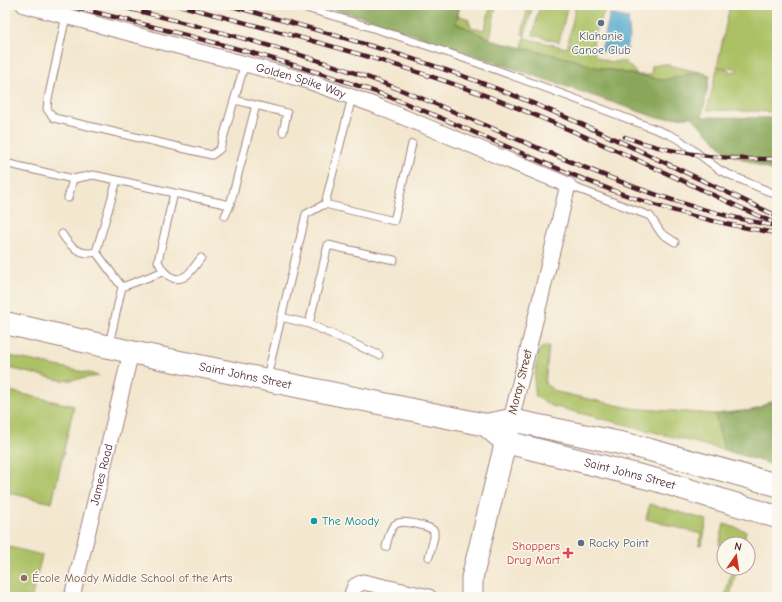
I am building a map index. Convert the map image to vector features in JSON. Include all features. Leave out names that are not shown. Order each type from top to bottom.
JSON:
[{"type":"main road","name":"Saint Johns Street","points":[[5,323],[131,352],[486,425],[511,420],[639,447],[777,485]]},
{"type":"main road","name":"Saint Johns Street","points":[[486,425],[506,442],[656,480],[777,517]]},
{"type":"street","name":"Golden Spike Way","points":[[24,5],[305,80],[444,133],[568,185]]},
{"type":"street","name":"Moray Street","points":[[460,597],[472,587],[568,185]]},
{"type":"street","name":"James Road","points":[[72,597],[131,352]]},
{"type":"street","points":[[352,597],[355,586],[362,582],[429,597]]},
{"type":"lane","points":[[295,5],[336,16],[513,74],[668,134],[680,140],[721,170],[777,195]]},
{"type":"lane","points":[[66,16],[48,99],[47,109],[54,118],[212,155],[220,149],[245,63]]},
{"type":"lane","points":[[325,204],[352,97]]},
{"type":"lane","points":[[235,100],[287,113],[283,132]]},
{"type":"lane","points":[[225,216],[230,205],[256,105]]},
{"type":"lane","points":[[266,379],[306,214],[325,204],[394,221],[412,144]]},
{"type":"lane","points":[[5,163],[73,179],[94,175],[230,205]]},
{"type":"lane","points":[[68,198],[73,179]]},
{"type":"lane","points":[[96,252],[117,180]]},
{"type":"lane","points":[[568,185],[650,216],[661,233],[675,242]]},
{"type":"lane","points":[[174,193],[158,261],[162,272],[171,278],[178,279],[187,275],[201,258]]},
{"type":"lane","points":[[62,234],[68,243],[77,251],[88,254],[96,252]]},
{"type":"lane","points":[[310,324],[328,246],[394,260]]},
{"type":"lane","points":[[96,252],[122,287],[109,346]]},
{"type":"lane","points":[[122,287],[162,272]]},
{"type":"lane","points":[[281,317],[310,324],[379,355]]},
{"type":"lane","points":[[386,547],[392,526],[395,523],[406,521],[429,527],[434,531],[429,557]]},
{"type":"green space","points":[[319,5],[460,5],[456,23],[497,42],[571,59],[596,67],[663,80],[699,72],[710,75],[702,117],[777,118],[777,173],[726,152],[692,117],[658,118],[363,17]]},
{"type":"green space","points":[[491,5],[496,5],[490,39],[456,23],[458,15],[468,19],[471,27],[484,30]]},
{"type":"green space","points":[[528,5],[533,5],[525,35],[522,34]]},
{"type":"green space","points":[[540,5],[568,5],[559,42],[533,35]]},
{"type":"green space","points":[[576,5],[606,5],[593,43],[593,50],[597,56],[607,61],[626,62],[638,75],[651,75],[652,66],[664,64],[699,72],[663,80],[596,67],[571,59],[522,48],[524,38],[567,48]]},
{"type":"green space","points":[[730,5],[777,5],[777,112],[707,110],[717,69],[728,69],[730,72],[737,71],[737,68],[717,67]]},
{"type":"green space","points":[[545,346],[549,346],[545,384],[557,392],[630,408],[715,414],[724,450],[552,406],[536,397],[534,379],[536,367],[540,349]]},
{"type":"green space","points":[[5,355],[98,376],[64,381],[5,367]]},
{"type":"green space","points":[[5,390],[74,406],[52,503],[5,492]]},
{"type":"green space","points":[[777,399],[777,466],[724,450],[715,414],[753,410]]},
{"type":"green space","points":[[650,504],[707,520],[702,544],[699,545],[701,534],[646,519]]},
{"type":"green space","points":[[724,524],[746,531],[745,536],[721,536]]},
{"type":"green space","name":"École Moody Middle School of the Arts","points":[[5,546],[42,555],[32,597],[5,597]]},
{"type":"green space","points":[[730,576],[735,576],[730,597],[725,597]]},
{"type":"water","points":[[610,14],[628,18],[630,38],[626,46],[628,49],[622,56],[601,51]]},
{"type":"railway","points":[[67,5],[231,47],[312,71],[420,109],[560,170],[637,199],[716,222],[777,233]]},
{"type":"railway","points":[[115,5],[260,43],[331,65],[401,90],[540,149],[633,186],[728,216],[777,226]]},
{"type":"railway","points":[[178,5],[377,60],[495,99],[600,143],[772,222]]},
{"type":"railway","points":[[228,5],[388,51],[482,83],[557,113],[777,216]]},
{"type":"railway","points":[[625,137],[662,148],[700,155],[739,159],[777,159]]},
{"type":"place","name":"Klahanie Canoe Club","points":[[601,23]]},
{"type":"place","name":"The Moody","points":[[314,521]]},
{"type":"place","name":"Rocky Point","points":[[581,543]]},
{"type":"place","name":"Shoppers Drug Mart","points":[[568,553]]},
{"type":"place","name":"École Moody Middle School of the Arts","points":[[24,578]]}]
